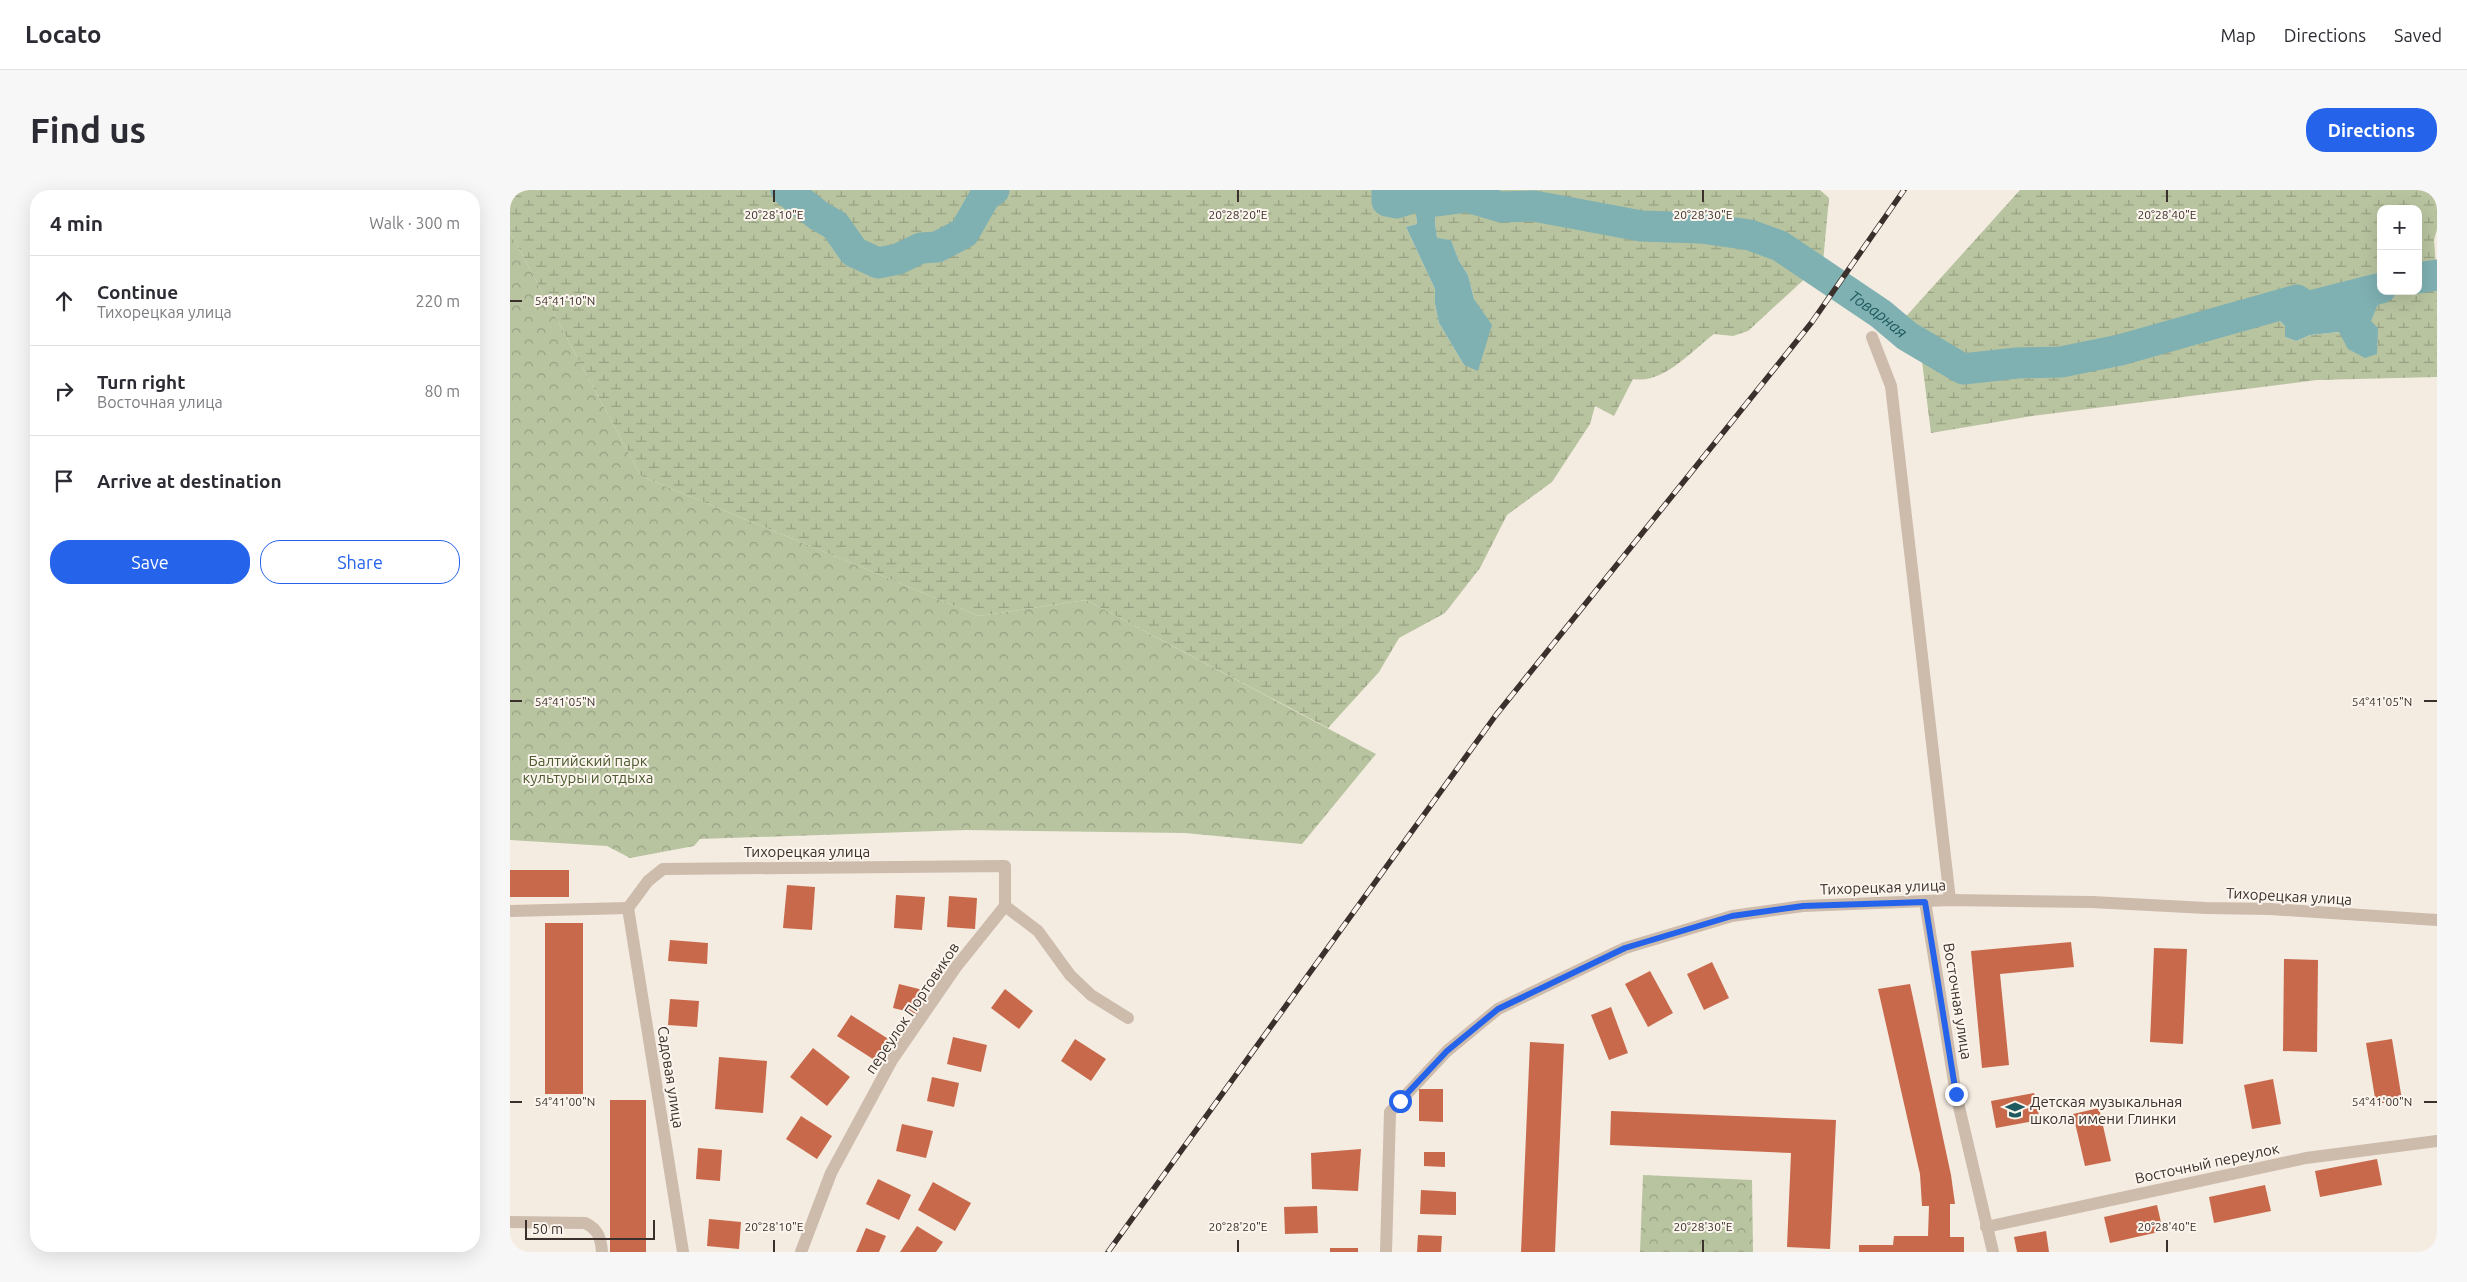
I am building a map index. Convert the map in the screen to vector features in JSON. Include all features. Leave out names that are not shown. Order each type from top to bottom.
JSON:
[{"type":"street","points":[[1872,337],[1891,386],[1950,900]]},
{"type":"street","name":"Тихорецкая улица","points":[[628,908],[648,881],[663,869],[1004,866],[1004,906]]},
{"type":"street","name":"Тихорецкая улица","points":[[1386,1252],[1390,1112],[1447,1051],[1498,1009],[1625,948],[1732,916],[1803,906],[1950,900],[2092,902],[2192,908],[2270,909],[2437,920]]},
{"type":"street","name":"Восточная улица","points":[[1925,902],[1956,1094],[1992,1252]]},
{"type":"street","points":[[1004,906],[1038,932],[1070,975],[1091,996],[1128,1018]]},
{"type":"street","name":"переулок Портовиков","points":[[801,1252],[831,1173],[892,1060],[956,967],[1004,906]]},
{"type":"street","points":[[510,911],[628,908]]},
{"type":"street","name":"Садовая улица","points":[[628,908],[683,1252]]},
{"type":"street","name":"Восточный переулок","points":[[1986,1227],[2306,1158],[2437,1141]]},
{"type":"street","points":[[510,1222],[585,1223],[594,1227],[601,1241],[602,1252]]},
{"type":"green space","points":[[510,190],[1419,190],[1414,197],[1417,224],[1406,227],[1435,289],[1435,304],[1439,323],[1464,365],[1491,325],[1474,299],[1468,275],[1459,261],[1451,240],[1437,239],[1435,222],[1436,190],[1820,190],[1829,198],[1823,262],[1748,331],[1733,336],[1714,334],[1666,372],[1655,377],[1633,379],[1614,416],[1595,406],[1590,424],[1552,482],[1507,515],[1480,568],[1445,613],[1399,638],[1379,672],[1328,728],[1086,600],[979,616],[641,476],[510,232]]},
{"type":"green space","points":[[2020,190],[2437,190],[2437,229],[2434,240],[2437,279],[2437,377],[2317,380],[2032,416],[1931,433],[1922,361],[1901,322]]},
{"type":"green space","name":"Балтийский парк культуры и отдыха","points":[[510,232],[641,476],[979,616],[1086,600],[1376,754],[1302,844],[1185,833],[966,830],[700,839],[694,846],[630,858],[607,846],[510,840]]},
{"type":"green space","points":[[1643,1175],[1752,1180],[1753,1252],[1640,1252]]},
{"type":"water","points":[[1419,190],[1436,190],[1435,222],[1437,238],[1451,240],[1459,261],[1468,275],[1474,299],[1492,325],[1478,371],[1464,365],[1439,323],[1435,304],[1435,289],[1406,227],[1417,224],[1414,197]]},
{"type":"water","points":[[2377,277],[2377,295],[2385,295],[2379,302],[2371,321],[2378,328],[2377,354],[2365,358],[2348,349],[2339,332],[2310,335],[2296,341],[2285,337],[2285,326],[2275,316],[2297,300],[2313,300],[2330,292],[2348,293],[2375,283]]},
{"type":"building","points":[[510,870],[569,870],[569,897],[510,897]]},
{"type":"building","points":[[787,885],[815,887],[812,930],[783,928]]},
{"type":"building","points":[[896,895],[925,897],[922,930],[894,928]]},
{"type":"building","points":[[949,896],[977,898],[975,929],[947,927]]},
{"type":"building","points":[[545,923],[583,923],[583,1094],[545,1094]]},
{"type":"building","points":[[670,940],[708,943],[707,964],[668,961]]},
{"type":"building","points":[[2071,942],[2074,967],[2000,974],[2009,1065],[1982,1068],[1971,951]]},
{"type":"building","points":[[2154,948],[2187,949],[2183,1044],[2150,1042]]},
{"type":"building","points":[[2284,959],[2318,960],[2317,1052],[2283,1051]]},
{"type":"building","points":[[1712,962],[1729,998],[1704,1010],[1687,974]]},
{"type":"building","points":[[1650,971],[1673,1013],[1648,1027],[1625,984]]},
{"type":"building","points":[[899,984],[927,991],[922,1015],[893,1008]]},
{"type":"building","points":[[1910,984],[1951,1175],[1955,1204],[1950,1204],[1950,1237],[1964,1237],[1964,1252],[1859,1252],[1859,1245],[1893,1245],[1894,1236],[1928,1236],[1929,1206],[1922,1206],[1920,1174],[1878,989]]},
{"type":"building","points":[[1005,989],[1033,1011],[1019,1029],[991,1008]]},
{"type":"building","points":[[670,999],[699,1001],[697,1027],[668,1025]]},
{"type":"building","points":[[1611,1007],[1628,1053],[1609,1060],[1591,1015]]},
{"type":"building","points":[[851,1015],[890,1040],[876,1061],[837,1036]]},
{"type":"building","points":[[953,1037],[987,1045],[981,1072],[947,1064]]},
{"type":"building","points":[[1075,1039],[1106,1059],[1091,1081],[1061,1061]]},
{"type":"building","points":[[2392,1039],[2402,1100],[2376,1104],[2366,1043]]},
{"type":"building","points":[[1530,1042],[1564,1044],[1555,1252],[1521,1252]]},
{"type":"building","points":[[813,1048],[850,1077],[827,1106],[790,1077]]},
{"type":"building","points":[[719,1057],[767,1061],[763,1113],[715,1109]]},
{"type":"building","points":[[932,1077],[959,1083],[954,1107],[927,1101]]},
{"type":"building","points":[[2273,1079],[2281,1124],[2252,1129],[2244,1085]]},
{"type":"building","points":[[1419,1089],[1443,1089],[1443,1122],[1419,1121]]},
{"type":"building","name":"Детская музыкальная школа имени Глинки","points":[[2034,1093],[2040,1120],[1996,1128],[1991,1101]]},
{"type":"building","points":[[610,1100],[646,1100],[646,1252],[610,1252]]},
{"type":"building","points":[[2099,1108],[2111,1161],[2085,1166],[2073,1114]]},
{"type":"building","points":[[1611,1111],[1836,1120],[1830,1249],[1787,1247],[1791,1153],[1610,1145]]},
{"type":"building","points":[[801,1116],[832,1136],[817,1159],[786,1139]]},
{"type":"building","points":[[902,1124],[933,1131],[926,1158],[896,1151]]},
{"type":"building","points":[[698,1148],[722,1150],[720,1181],[696,1179]]},
{"type":"building","points":[[1361,1149],[1358,1191],[1312,1189],[1311,1153]]},
{"type":"building","points":[[1424,1152],[1445,1152],[1445,1167],[1424,1166]]},
{"type":"building","points":[[2377,1159],[2382,1185],[2320,1197],[2315,1171]]},
{"type":"building","points":[[878,1179],[911,1195],[899,1220],[866,1204]]},
{"type":"building","points":[[933,1182],[971,1203],[955,1231],[918,1210]]},
{"type":"building","points":[[2265,1185],[2271,1211],[2214,1223],[2209,1197]]},
{"type":"building","points":[[1421,1190],[1456,1192],[1456,1215],[1420,1214]]},
{"type":"building","points":[[2157,1205],[2163,1231],[2110,1243],[2104,1217]]},
{"type":"building","points":[[1317,1206],[1318,1233],[1285,1234],[1284,1207]]},
{"type":"building","points":[[709,1219],[741,1222],[739,1249],[707,1246]]},
{"type":"building","points":[[917,1226],[943,1242],[936,1252],[900,1252]]},
{"type":"building","points":[[866,1228],[886,1236],[879,1252],[856,1252]]},
{"type":"building","points":[[2046,1231],[2049,1252],[2017,1252],[2014,1237]]},
{"type":"building","points":[[1418,1235],[1442,1236],[1441,1252],[1417,1252]]},
{"type":"building","points":[[1330,1248],[1358,1248],[1358,1252],[1330,1252]]},
{"type":"waterway","name":"Товарная","points":[[786,190],[819,216],[835,225],[854,252],[878,263],[898,259],[921,248],[937,247],[964,233],[985,196],[994,190]]},
{"type":"waterway","name":"Товарная","points":[[1387,190],[1387,201],[1397,203],[1414,197],[1437,201],[1467,197],[1501,207],[1534,206],[1641,226],[1701,228],[1750,235],[1780,246],[1881,314],[1907,336],[1963,369],[2017,363],[2061,362],[2120,350],[2297,300],[2306,307],[2377,289]]},
{"type":"waterway","name":"Товарная","points":[[2422,277],[2437,275]]},
{"type":"railway","points":[[1108,1252],[1496,715],[1812,322],[1904,190]]},
{"type":"place","name":"Детская музыкальная школа имени Глинки","points":[[2015,1110]]},
{"type":"route","points":[[1400,1101],[1432,1065],[1498,1009],[1625,948],[1732,916],[1803,906],[1925,902],[1956,1094]]}]
